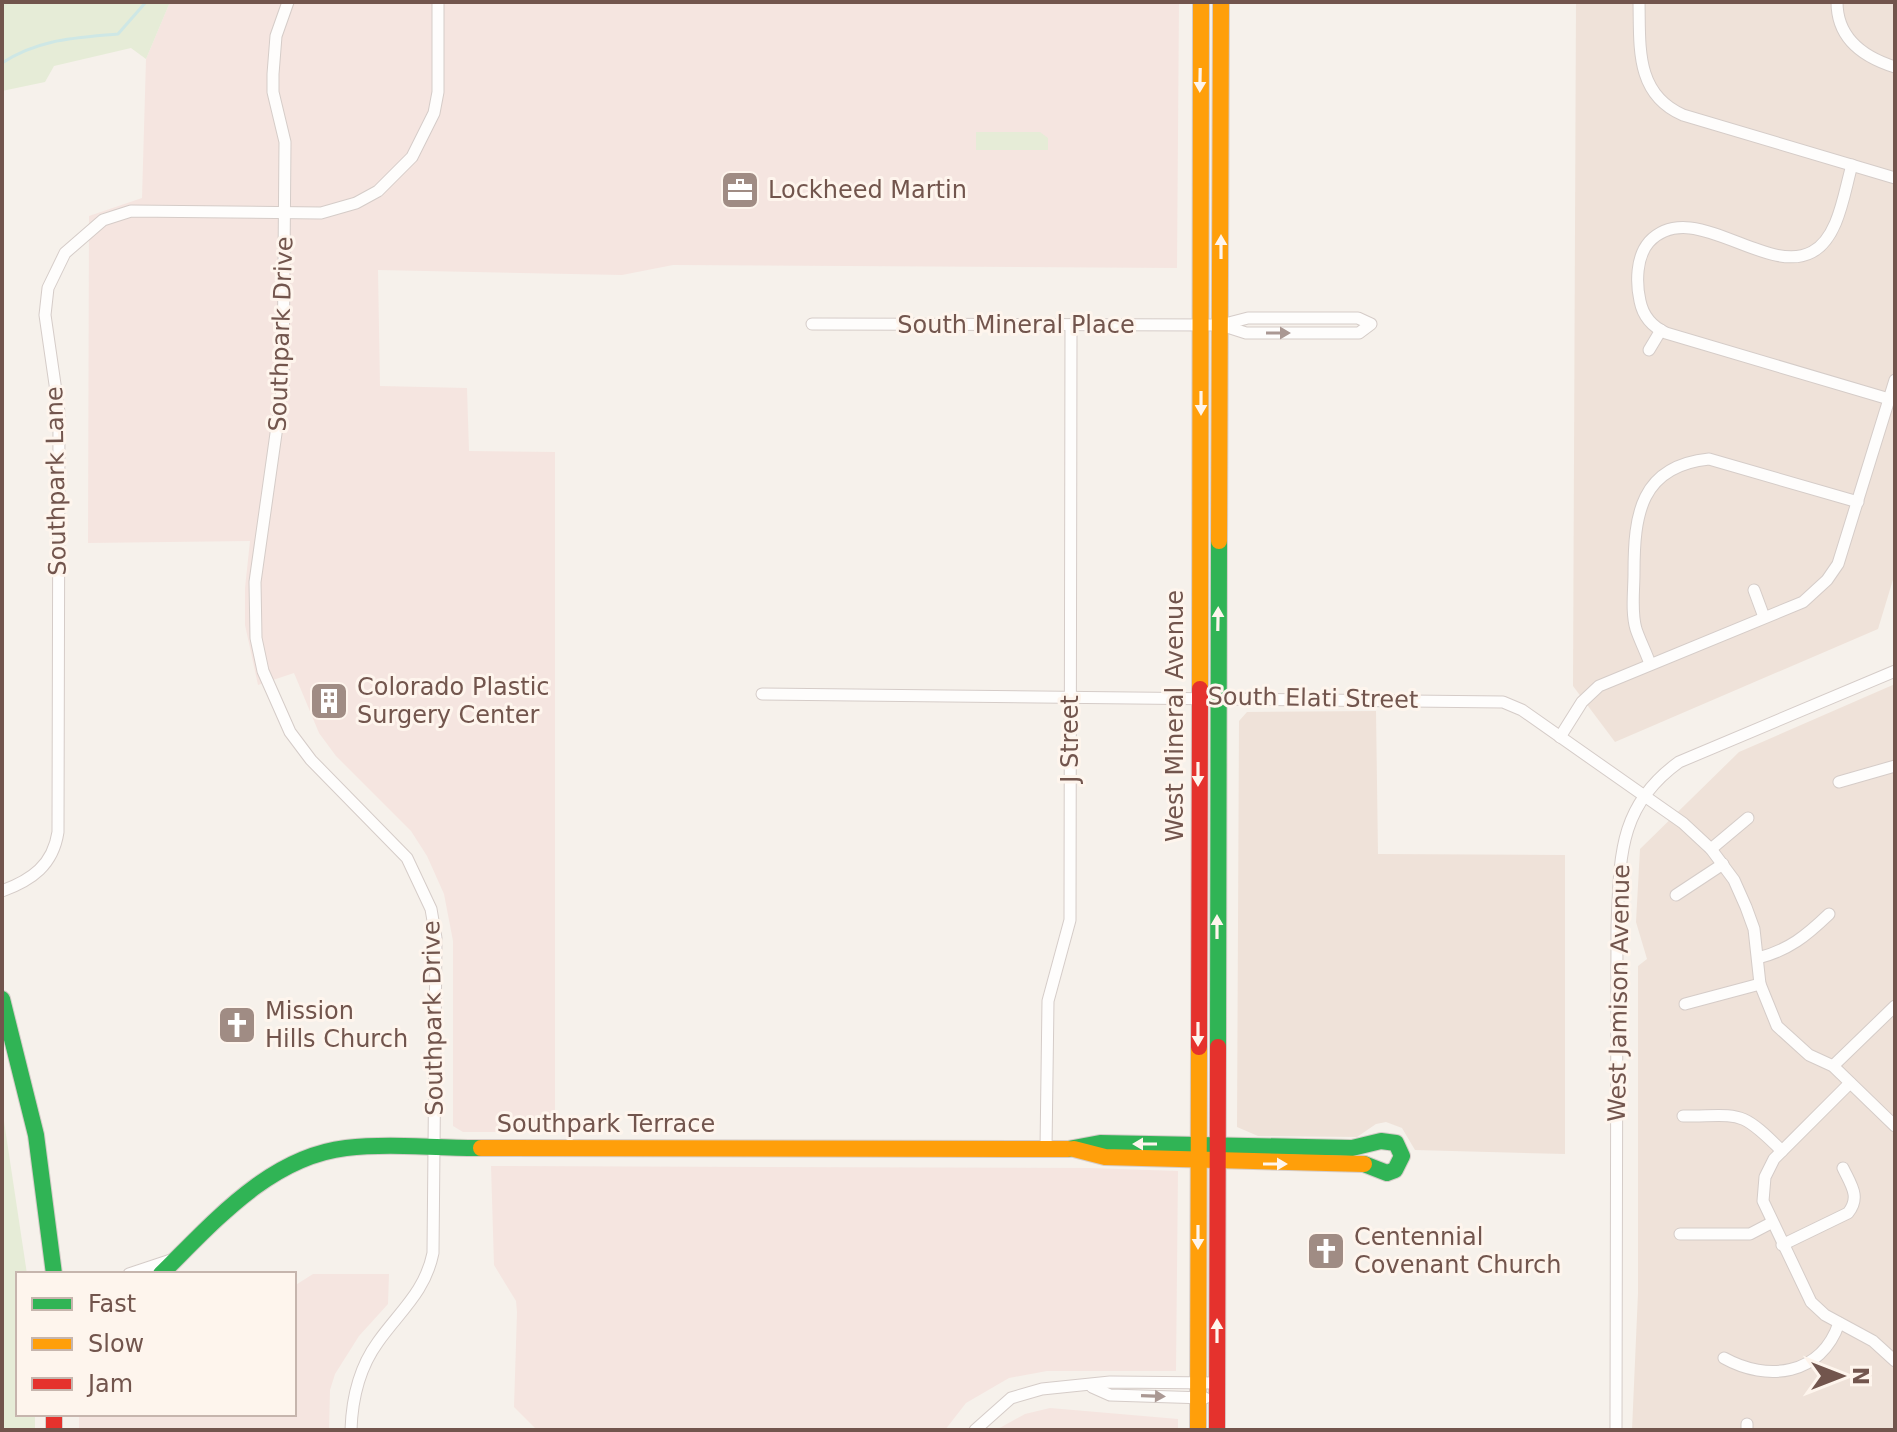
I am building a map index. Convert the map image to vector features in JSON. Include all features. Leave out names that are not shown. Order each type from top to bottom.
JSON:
[{"type":"main road","name":"West Mineral Avenue","points":[[1198,1430],[1201,2]]},
{"type":"main road","name":"West Mineral Avenue","points":[[1217,1430],[1221,2]]},
{"type":"main road","points":[[2,999],[36,1129],[47,1196],[54,1272]]},
{"type":"main road","points":[[1390,1141],[1396,1143],[1402,1156],[1395,1170],[1387,1173],[1363,1164],[1217,1153],[1352,1148],[1390,1141]]},
{"type":"main road","name":"Southpark Terrace","points":[[163,1272],[250,1189],[296,1161],[346,1148],[1074,1149],[1105,1157],[1197,1151],[1217,1153]]},
{"type":"street","name":"Southpark Drive","points":[[288,2],[276,36],[273,74],[275,100],[285,142],[283,384],[255,582],[256,638],[263,671],[290,732],[311,760],[407,858],[431,909],[437,968],[436,1147],[431,1261],[413,1302],[368,1359],[355,1393],[351,1430]]},
{"type":"street","name":"Southpark Lane","points":[[2,891],[24,882],[48,863],[58,832],[59,412],[45,315],[56,266],[88,231],[103,220],[131,211],[321,213],[356,203],[394,178],[412,157],[429,128],[438,92],[438,2]]},
{"type":"street","points":[[1639,2],[1641,63],[1653,92],[1683,115],[1895,178]]},
{"type":"street","points":[[1837,2],[1839,22],[1857,49],[1895,67]]},
{"type":"street","points":[[1852,165],[1832,231],[1814,251],[1786,256],[1679,227],[1667,230],[1650,242],[1639,267],[1640,303],[1648,319],[1661,330],[1889,399]]},
{"type":"street","name":"South Mineral Place","points":[[812,324],[1221,325],[1261,318],[1358,318],[1371,324],[1359,333],[1246,333],[1221,325]]},
{"type":"street","name":"J Street","points":[[1046,1149],[1048,1001],[1070,920],[1071,325]]},
{"type":"street","points":[[1649,350],[1661,330]]},
{"type":"street","points":[[1560,737],[1590,692],[1650,664],[1803,602],[1827,580],[1843,552],[1895,380]]},
{"type":"street","points":[[1650,664],[1634,617],[1634,540],[1640,505],[1663,476],[1699,460],[1725,461],[1858,502]]},
{"type":"street","points":[[1754,590],[1764,617]]},
{"type":"street","name":"West Jamison Avenue","points":[[1616,1430],[1618,901],[1623,843],[1630,817],[1643,795],[1679,762],[1895,671]]},
{"type":"street","name":"South Elati Street","points":[[762,694],[1495,701],[1522,710],[1683,823],[1711,849],[1723,864],[1746,907],[1758,958],[1760,984],[1777,1026],[1809,1055],[1833,1066],[1895,1126]]},
{"type":"street","points":[[1839,782],[1895,766]]},
{"type":"street","points":[[1711,849],[1748,818]]},
{"type":"street","points":[[1676,895],[1723,864]]},
{"type":"street","points":[[1758,958],[1784,951],[1798,943],[1829,914]]},
{"type":"street","points":[[1685,1004],[1760,984]]},
{"type":"street","points":[[1833,1066],[1895,1006]]},
{"type":"street","points":[[1850,1083],[1770,1165],[1763,1189],[1771,1223],[1811,1302],[1839,1323],[1873,1341],[1895,1361]]},
{"type":"street","points":[[1683,1116],[1742,1116],[1782,1151]]},
{"type":"street","points":[[1782,1245],[1848,1213],[1854,1206],[1856,1196],[1843,1168]]},
{"type":"street","points":[[1680,1234],[1750,1234],[1771,1223]]},
{"type":"street","name":"Southpark Terrace","points":[[135,1272],[174,1259]]},
{"type":"street","points":[[1724,1358],[1754,1371],[1796,1369],[1823,1352],[1839,1323]]},
{"type":"street","points":[[975,1430],[992,1411],[1020,1395],[1042,1389],[1091,1386],[1110,1395],[1217,1390]]},
{"type":"shaded area","points":[[170,2],[1179,2],[1177,268],[673,265],[622,275],[378,270],[380,386],[467,388],[469,451],[555,452],[555,1132],[463,1132],[453,1126],[453,941],[444,894],[427,856],[411,831],[336,756],[319,733],[294,673],[258,685],[245,625],[250,541],[88,543],[89,216],[142,198],[146,59]]},
{"type":"shaded area","points":[[1576,2],[1895,2],[1895,573],[1878,629],[1615,742],[1573,686]]},
{"type":"shaded area","points":[[1895,684],[1895,1430],[1632,1430],[1638,1293],[1638,966],[1647,959],[1636,922],[1640,849],[1739,752]]},
{"type":"shaded area","points":[[1376,711],[1378,854],[1565,855],[1565,1154],[1415,1150],[1402,1128],[1386,1122],[1376,1124],[1357,1137],[1258,1136],[1237,1127],[1239,721],[1247,712]]},
{"type":"shaded area","points":[[491,1166],[1178,1171],[1176,1371],[1047,1371],[1009,1378],[966,1403],[945,1430],[537,1430],[514,1407],[516,1301],[494,1265]]},
{"type":"shaded area","points":[[313,1274],[389,1274],[388,1304],[359,1336],[335,1374],[330,1390],[329,1430],[79,1430],[79,1416],[296,1416],[296,1285]]},
{"type":"shaded area","points":[[1050,1408],[1178,1419],[1178,1430],[996,1430],[1025,1414]]},
{"type":"green space","points":[[2,2],[170,2],[146,59],[131,48],[54,66],[45,82],[2,91]]},
{"type":"green space","points":[[976,132],[1040,132],[1048,138],[1048,150],[976,150]]},
{"type":"green space","points":[[2,1108],[27,1272],[16,1272],[16,1416],[35,1416],[35,1430],[2,1430]]},
{"type":"waterway","points":[[2,63],[43,44],[118,34],[146,2]]},
{"type":"traffic: fast","points":[[1218,1047],[1219,541]]},
{"type":"traffic: fast","points":[[2,999],[36,1135],[54,1272]]},
{"type":"traffic: fast","points":[[1068,1149],[1100,1143],[1352,1148],[1381,1141],[1396,1143],[1402,1156],[1395,1170],[1387,1173],[1364,1164]]},
{"type":"traffic: fast","points":[[163,1272],[244,1195],[292,1164],[346,1148],[481,1148]]},
{"type":"traffic: slow","points":[[1200,689],[1201,2]]},
{"type":"traffic: slow","points":[[1219,541],[1221,2]]},
{"type":"traffic: slow","points":[[1198,1430],[1199,1047]]},
{"type":"traffic: slow","points":[[481,1148],[1068,1149]]},
{"type":"traffic: slow","points":[[1074,1149],[1105,1157],[1364,1164]]},
{"type":"traffic: jam","points":[[1199,1047],[1200,689]]},
{"type":"traffic: jam","points":[[1217,1430],[1218,1047]]},
{"type":"traffic: jam","points":[[54,1416],[54,1430]]},
{"type":"place","name":"Lockheed Martin","points":[[740,190]]},
{"type":"place","name":"Colorado Plastic Surgery Center","points":[[329,701]]},
{"type":"place","name":"Mission Hills Church","points":[[237,1025]]},
{"type":"place","name":"Centennial Covenant Church","points":[[1326,1251]]}]
